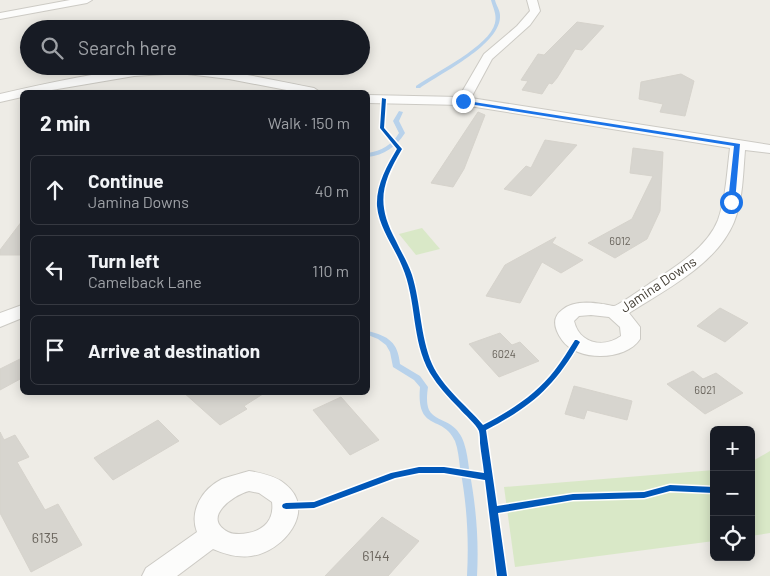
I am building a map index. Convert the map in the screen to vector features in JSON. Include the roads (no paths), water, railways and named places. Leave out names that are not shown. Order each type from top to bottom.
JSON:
[{"type":"street","points":[[0,16],[87,0]]},
{"type":"street","points":[[463,101],[484,62],[492,52],[529,21],[535,11],[532,0]]},
{"type":"street","points":[[37,90],[107,75]]},
{"type":"street","points":[[223,75],[304,90]]},
{"type":"street","points":[[0,98],[20,94]]},
{"type":"street","points":[[370,98],[463,101],[770,149]]},
{"type":"street","name":"Jamina Downs","points":[[616,313],[702,254],[716,237],[726,223],[731,202],[738,145]]},
{"type":"street","points":[[0,321],[20,312]]},
{"type":"street","points":[[156,576],[212,535]]},
{"type":"waterway","points":[[418,87],[467,56],[490,36],[497,25],[498,14],[493,0]]},
{"type":"waterway","points":[[370,155],[388,148],[402,133],[396,121],[401,112]]},
{"type":"waterway","points":[[370,334],[381,337],[389,343],[394,352],[396,365],[417,378],[424,387],[423,400],[429,415],[447,426],[458,439],[472,520],[472,576]]}]
